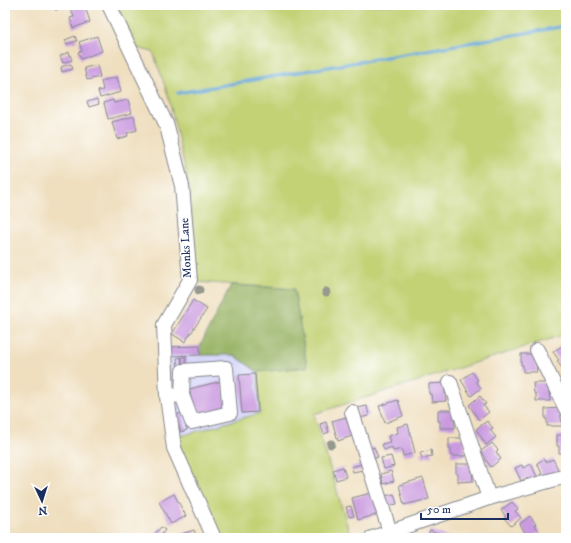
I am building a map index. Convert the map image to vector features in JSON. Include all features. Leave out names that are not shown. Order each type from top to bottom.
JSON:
[{"type":"street","name":"Monks Lane","points":[[109,5],[167,126],[182,186],[190,280],[164,325],[167,396],[174,448],[214,538]]},
{"type":"street","points":[[537,350],[566,409]]},
{"type":"street","points":[[226,368],[230,413],[192,422],[182,395],[183,371],[226,368]]},
{"type":"street","points":[[450,382],[489,498]]},
{"type":"street","points":[[167,396],[182,395]]},
{"type":"street","points":[[352,412],[389,534]]},
{"type":"street","points":[[372,538],[389,534],[489,498],[566,476]]},
{"type":"path","points":[[52,5],[54,10],[67,5]]},
{"type":"shaded area","points":[[234,355],[258,372],[260,413],[177,437],[168,356]]},
{"type":"green space","points":[[117,5],[566,5],[566,334],[314,414],[351,538],[220,538],[180,448],[177,437],[260,413],[258,372],[307,367],[294,289],[197,282],[189,186],[168,95],[153,52],[137,48]]},
{"type":"green space","points":[[231,285],[294,289],[307,367],[258,372],[234,355],[200,355],[200,346]]},
{"type":"building","points":[[5,5],[14,5],[5,12]]},
{"type":"building","points":[[85,6],[90,22],[73,28],[70,18],[74,17],[71,10]]},
{"type":"building","points":[[75,36],[77,41],[67,44],[65,40]]},
{"type":"building","points":[[97,36],[102,51],[81,59],[78,52],[82,51],[79,42]]},
{"type":"building","points":[[69,52],[72,60],[63,63],[60,56]]},
{"type":"building","points":[[71,64],[73,69],[62,72],[61,67]]},
{"type":"building","points":[[97,65],[100,77],[87,80],[84,68]]},
{"type":"building","points":[[117,77],[121,92],[100,98],[98,91],[103,90],[101,81]]},
{"type":"building","points":[[97,99],[99,104],[89,107],[87,102]]},
{"type":"building","points":[[113,100],[114,103],[128,100],[132,113],[108,119],[104,103]]},
{"type":"building","points":[[134,116],[137,130],[127,133],[128,136],[117,139],[112,122]]},
{"type":"building","points":[[193,300],[207,309],[185,342],[172,334]]},
{"type":"building","points":[[566,343],[566,364],[562,368],[557,361],[559,360],[553,352]]},
{"type":"building","points":[[200,346],[200,355],[168,356],[168,347]]},
{"type":"building","points":[[521,354],[535,354],[537,372],[523,372],[523,365],[521,365]]},
{"type":"building","points":[[181,357],[182,368],[178,368],[177,358]]},
{"type":"building","points":[[182,357],[186,357],[186,367],[182,368]]},
{"type":"building","points":[[472,372],[478,380],[476,381],[481,388],[471,396],[461,380]]},
{"type":"building","points":[[255,374],[258,412],[242,413],[239,375]]},
{"type":"building","points":[[222,381],[228,407],[195,415],[189,389]]},
{"type":"building","points":[[444,383],[446,401],[432,402],[431,394],[429,394],[429,384]]},
{"type":"building","points":[[533,383],[548,383],[550,401],[536,401]]},
{"type":"building","points":[[480,396],[486,404],[483,405],[489,412],[479,420],[469,405]]},
{"type":"building","points":[[398,400],[403,416],[385,423],[379,406]]},
{"type":"building","points":[[367,406],[369,416],[359,418],[357,408]]},
{"type":"building","points":[[560,408],[562,426],[547,426],[545,409]]},
{"type":"building","points":[[438,410],[453,410],[455,428],[440,428],[440,421],[438,421]]},
{"type":"building","points":[[182,413],[187,430],[181,432],[175,415]]},
{"type":"building","points":[[346,417],[352,436],[338,441],[332,421]]},
{"type":"building","points":[[487,421],[493,428],[490,430],[496,437],[486,445],[476,429]]},
{"type":"building","points":[[326,422],[329,432],[324,434],[320,424]]},
{"type":"building","points":[[408,424],[415,453],[403,456],[402,449],[393,451],[392,447],[384,450],[382,444],[390,442],[388,436],[398,433],[397,427]]},
{"type":"building","points":[[557,435],[566,435],[566,453],[559,453],[559,446],[557,446]]},
{"type":"building","points":[[449,438],[464,438],[466,456],[451,456],[451,449],[449,449]]},
{"type":"building","points":[[492,443],[498,450],[496,452],[501,459],[491,467],[481,451]]},
{"type":"building","points":[[374,447],[378,457],[372,459],[369,449]]},
{"type":"building","points":[[431,450],[432,456],[422,458],[420,453]]},
{"type":"building","points":[[391,456],[394,466],[384,469],[381,458]]},
{"type":"building","points":[[544,459],[546,462],[553,459],[559,471],[543,476],[537,463]]},
{"type":"building","points":[[362,464],[363,470],[353,472],[351,467]]},
{"type":"building","points":[[456,464],[471,464],[473,481],[458,482]]},
{"type":"building","points":[[531,464],[537,477],[528,481],[527,478],[521,481],[515,468],[522,465],[523,468]]},
{"type":"building","points":[[343,467],[346,477],[336,480],[333,470]]},
{"type":"building","points":[[391,471],[394,481],[383,484],[381,474]]},
{"type":"building","points":[[423,478],[429,499],[404,505],[399,485]]},
{"type":"building","points":[[375,492],[382,513],[358,520],[352,498]]},
{"type":"building","points":[[174,494],[186,516],[171,524],[159,502]]},
{"type":"building","points":[[394,494],[397,504],[387,506],[384,496]]},
{"type":"building","points":[[512,502],[518,509],[515,511],[521,518],[511,526],[504,518],[506,517],[501,510]]},
{"type":"building","points":[[351,506],[354,516],[349,517],[346,507]]},
{"type":"building","points":[[530,516],[536,524],[534,525],[540,532],[532,538],[528,538],[520,524]]},
{"type":"building","points":[[161,527],[165,530],[159,538],[151,538]]},
{"type":"building","points":[[194,530],[197,538],[179,538],[178,535]]},
{"type":"building","points":[[430,530],[450,538],[427,538]]},
{"type":"waterway","points":[[178,93],[566,26]]}]
